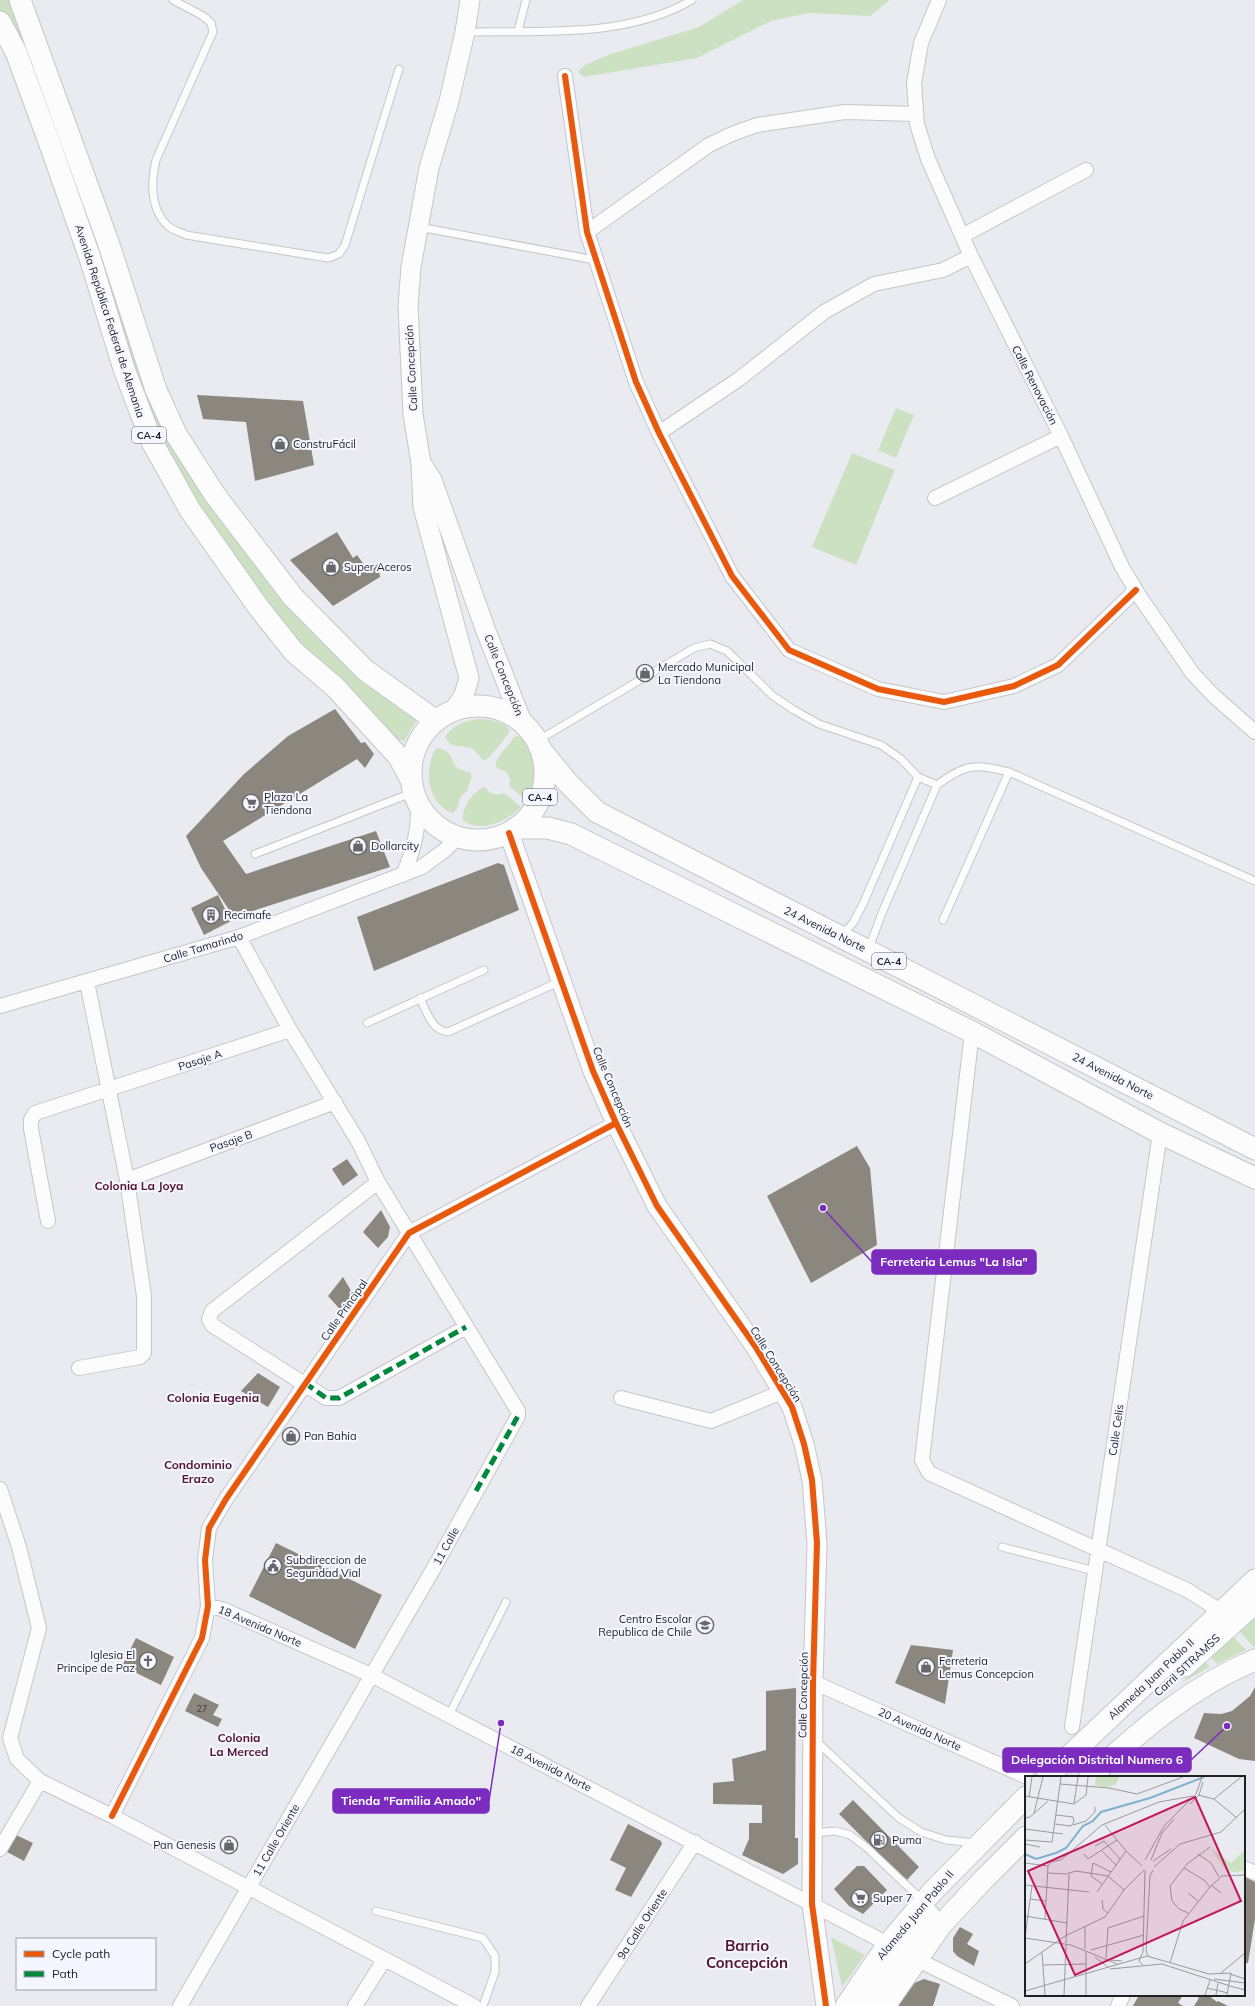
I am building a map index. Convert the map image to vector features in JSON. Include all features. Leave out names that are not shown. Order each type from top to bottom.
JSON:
[{"type":"main road","name":"Avenida República Federal de Alemania","points":[[20,0],[103,228],[156,390],[176,434],[215,495],[293,597],[365,670],[436,721]]},
{"type":"main road","name":"Avenida República Federal de Alemania","points":[[0,22],[5,42],[16,52],[52,150],[90,258],[124,369],[152,442],[190,510],[259,608],[294,652],[335,687],[399,757],[415,792]]},
{"type":"main road","name":"CA-4","points":[[513,830],[535,808],[543,789],[545,769],[539,745],[522,722],[513,715],[494,708],[474,706],[454,710],[436,721],[423,736],[416,748],[411,770],[415,792],[434,823],[458,836],[467,839],[487,839],[513,830],[548,828],[571,834],[972,1032],[1160,1133],[1255,1178]]},
{"type":"main road","name":"24 Avenida Norte","points":[[539,745],[568,783],[597,812],[1255,1149]]},
{"type":"main road","name":"Alameda Juan Pablo II","points":[[1048,1776],[1255,1580]]},
{"type":"main road","name":"Carril SITRAMSS","points":[[1067,1776],[1255,1603]]},
{"type":"main road","points":[[1091,1776],[1168,1709],[1200,1688],[1255,1660]]},
{"type":"main road","name":"Alameda Juan Pablo II","points":[[846,2006],[888,1944],[924,1902],[978,1844],[1025,1798]]},
{"type":"main road","points":[[868,2006],[905,1947],[932,1911],[967,1872],[1025,1816]]},
{"type":"main road","points":[[885,2006],[916,1959],[942,1924],[963,1900],[1025,1838]]},
{"type":"street","name":"Calle Concepción","points":[[470,0],[465,32],[449,102],[429,168],[410,267],[408,306],[413,414],[421,463],[432,480],[486,632],[522,722]]},
{"type":"street","name":"Calle Renovación","points":[[939,0],[920,43],[914,83],[916,114],[924,150],[970,256],[1061,436],[1122,567],[1136,590],[1202,685],[1255,732]]},
{"type":"street","points":[[565,76],[587,232],[636,382],[659,433],[732,576],[789,650],[878,689],[944,702],[1014,686],[1058,665],[1136,590]]},
{"type":"street","points":[[587,232],[709,145],[732,134],[757,125],[845,112],[916,114]]},
{"type":"street","points":[[962,236],[1086,170]]},
{"type":"street","points":[[659,433],[739,379],[824,312],[874,284],[943,270],[970,256]]},
{"type":"street","points":[[935,498],[1061,436]]},
{"type":"street","points":[[421,463],[423,507],[469,678],[464,695],[454,710]]},
{"type":"street","points":[[403,875],[416,841],[418,825],[415,792]]},
{"type":"street","name":"Calle Concepción","points":[[513,830],[561,981],[593,1071],[616,1123],[657,1206],[755,1346],[792,1407],[804,1444],[812,1480],[817,1543],[813,1682],[812,1904],[826,2006]]},
{"type":"street","name":"Calle Tamarindo","points":[[0,1006],[239,937],[422,867],[445,850],[458,836]]},
{"type":"street","points":[[239,937],[290,1030],[358,1141],[378,1182],[466,1327],[339,1398],[326,1398],[305,1383],[212,1325],[209,1319],[212,1311],[378,1182]]},
{"type":"street","points":[[79,1368],[140,1357],[144,1353],[144,1296],[127,1180],[87,982]]},
{"type":"street","name":"Pasaje A","points":[[48,1221],[31,1129],[31,1120],[35,1113],[110,1090],[290,1030]]},
{"type":"street","points":[[972,1032],[922,1460],[929,1473],[1188,1590],[1222,1612]]},
{"type":"street","name":"Pasaje B","points":[[127,1180],[335,1102]]},
{"type":"street","name":"Calle Principal","points":[[112,1816],[202,1638],[208,1606],[205,1560],[209,1528],[226,1499],[305,1383],[410,1233],[616,1123]]},
{"type":"street","name":"Calle Celis","points":[[1072,1728],[1160,1133]]},
{"type":"street","name":"11 Calle","points":[[371,1675],[518,1416],[518,1411],[466,1327]]},
{"type":"street","points":[[621,1398],[711,1421],[782,1392]]},
{"type":"street","points":[[0,1490],[19,1547],[39,1628],[10,1738],[17,1759],[40,1781],[112,1816],[474,2006]]},
{"type":"street","name":"18 Avenida Norte","points":[[208,1606],[222,1609],[371,1675],[695,1842],[888,1944]]},
{"type":"street","name":"11 Calle Oriente","points":[[180,2006],[371,1675]]},
{"type":"street","name":"20 Avenida Norte","points":[[813,1682],[1025,1777]]},
{"type":"street","points":[[0,1849],[40,1781]]},
{"type":"street","name":"9a Calle Oriente","points":[[588,2006],[695,1842]]},
{"type":"street","points":[[1245,1868],[1255,1873]]},
{"type":"street","points":[[916,1959],[1012,2006]]},
{"type":"street","points":[[355,2006],[384,1960]]},
{"type":"street","points":[[1118,2006],[1123,1996]]},
{"type":"lane","points":[[173,0],[204,16],[211,23],[213,32],[156,160],[152,178],[153,196],[158,212],[167,226],[186,235],[328,258],[339,254],[345,245],[399,69]]},
{"type":"lane","points":[[518,31],[526,0]]},
{"type":"lane","points":[[465,32],[584,30],[643,21],[692,0]]},
{"type":"lane","points":[[417,226],[595,260]]},
{"type":"lane","points":[[539,745],[694,648],[710,644],[727,650],[773,696],[794,710],[819,724],[881,745],[901,759],[918,777],[937,785]]},
{"type":"lane","points":[[869,951],[882,913],[937,785],[957,770],[981,765],[1009,772],[1255,881]]},
{"type":"lane","points":[[943,920],[1009,772]]},
{"type":"lane","points":[[840,937],[853,923],[863,904],[918,777]]},
{"type":"lane","points":[[255,854],[415,792]]},
{"type":"lane","points":[[367,1023],[484,970]]},
{"type":"lane","points":[[420,998],[436,1028],[448,1032],[561,981]]},
{"type":"lane","points":[[1002,1547],[1095,1571]]},
{"type":"lane","points":[[449,1715],[506,1602]]},
{"type":"lane","points":[[813,1738],[899,1818],[921,1832],[939,1838],[978,1844]]},
{"type":"lane","points":[[812,1833],[836,1831],[850,1835],[866,1847],[924,1902]]},
{"type":"lane","points":[[376,1912],[483,1938],[496,1956],[495,1972],[483,2006]]},
{"type":"green space","points":[[0,0],[11,0],[110,276],[224,524],[307,627],[337,656],[417,720],[404,741],[397,739],[356,698],[309,655],[273,615],[199,511],[151,419],[19,43],[0,10]]},
{"type":"green space","points":[[743,0],[890,0],[870,16],[809,13],[771,21],[697,58],[584,77],[578,72],[585,65],[611,54],[699,27]]},
{"type":"green space","points":[[896,408],[914,415],[896,458],[878,450]]},
{"type":"green space","points":[[852,453],[895,470],[856,565],[812,547]]},
{"type":"green space","points":[[478,719],[492,720],[501,723],[510,731],[494,752],[484,761],[472,748],[451,745],[445,737],[459,724]]},
{"type":"green space","points":[[518,736],[525,741],[533,757],[533,784],[526,800],[509,786],[509,776],[502,770],[496,768],[499,756],[514,737]]},
{"type":"green space","points":[[438,748],[448,753],[457,768],[470,773],[472,776],[467,791],[460,797],[458,807],[453,813],[444,809],[438,802],[433,795],[430,786],[430,767],[435,750]]},
{"type":"green space","points":[[485,787],[493,794],[504,793],[521,807],[509,817],[494,824],[477,826],[463,820],[464,811],[469,800]]},
{"type":"green space","points":[[1255,1616],[1255,1647],[1254,1647],[1238,1630]]},
{"type":"green space","points":[[1232,1635],[1246,1650],[1217,1664],[1210,1656]]},
{"type":"green space","points":[[1205,1661],[1210,1667],[1181,1683]]},
{"type":"green space","points":[[831,1937],[865,1955],[842,1987]]},
{"type":"building","name":"ConstruFácil","points":[[197,395],[303,401],[314,465],[255,481],[246,422],[203,419]]},
{"type":"building","name":"Super Aceros","points":[[337,532],[353,558],[357,555],[368,570],[378,564],[380,577],[333,606],[290,560]]},
{"type":"building","name":"Plaza La Tiendona","points":[[335,709],[361,743],[365,742],[374,754],[365,768],[357,759],[223,841],[246,874],[376,831],[390,867],[234,917],[201,868],[186,836],[244,774],[288,736]]},
{"type":"building","points":[[498,863],[504,865],[519,910],[374,971],[357,917]]},
{"type":"building","name":"Recimafe","points":[[218,895],[231,921],[204,935],[191,908]]},
{"type":"building","points":[[857,1146],[870,1168],[877,1245],[811,1283],[767,1196]]},
{"type":"building","points":[[347,1159],[358,1175],[343,1186],[332,1169]]},
{"type":"building","points":[[381,1210],[390,1227],[388,1237],[378,1248],[363,1232]]},
{"type":"building","points":[[343,1277],[356,1299],[345,1315],[328,1296]]},
{"type":"building","points":[[258,1373],[280,1387],[268,1407],[241,1391]]},
{"type":"building","points":[[276,1543],[382,1595],[355,1649],[249,1596]]},
{"type":"building","name":"Iglesia El Principe de Paz","points":[[136,1638],[174,1657],[161,1685],[122,1666]]},
{"type":"building","name":"Ferreteria Lemus Concepcion","points":[[911,1645],[953,1650],[945,1704],[895,1683]]},
{"type":"building","points":[[1255,1687],[1255,1761],[1239,1759],[1194,1738],[1204,1713],[1221,1714],[1232,1711],[1250,1696]]},
{"type":"building","points":[[796,1688],[795,1838],[798,1838],[798,1864],[783,1874],[742,1855],[749,1839],[749,1823],[762,1823],[762,1805],[713,1804],[713,1783],[734,1781],[732,1759],[766,1750],[766,1691]]},
{"type":"building","points":[[194,1693],[219,1705],[213,1715],[222,1719],[218,1727],[185,1711]]},
{"type":"building","name":"Puma","points":[[853,1800],[919,1867],[906,1881],[839,1814]]},
{"type":"building","points":[[628,1824],[661,1841],[662,1844],[631,1897],[615,1890],[626,1868],[610,1860]]},
{"type":"building","points":[[16,1835],[33,1843],[24,1861],[7,1852]]},
{"type":"building","name":"Super 7","points":[[857,1866],[864,1866],[887,1890],[863,1914],[849,1906],[834,1889]]},
{"type":"building","points":[[1245,1877],[1255,1882],[1255,1919],[1248,1963],[1245,1963]]},
{"type":"building","points":[[960,1927],[973,1934],[967,1944],[979,1951],[974,1966],[957,1956],[953,1951],[953,1938]]},
{"type":"building","points":[[924,1979],[940,1984],[933,2006],[898,2006],[912,1984]]},
{"type":"building","points":[[1138,1996],[1182,1996],[1178,2003],[1183,2006],[1133,2006]]},
{"type":"building","points":[[1196,1996],[1209,1996],[1217,2002],[1218,2001],[1228,2006],[1194,2006],[1199,1998]]},
{"type":"marked path","points":[[305,1383],[326,1398],[339,1398],[466,1327]]},
{"type":"marked path","points":[[476,1491],[518,1416]]},
{"type":"cycle path","points":[[565,76],[587,232],[636,382],[659,433],[732,576],[789,650],[878,689],[944,702],[1014,686],[1058,665],[1136,590]]},
{"type":"cycle path","points":[[509,833],[593,1071],[616,1123],[657,1206],[755,1346],[792,1407],[804,1444],[812,1480],[817,1543],[813,1682],[812,1904],[826,2006]]},
{"type":"cycle path","points":[[112,1816],[202,1638],[208,1606],[205,1560],[209,1528],[226,1499],[409,1233],[616,1123]]},
{"type":"place","name":"ConstruFácil","points":[[280,444]]},
{"type":"place","name":"Super Aceros","points":[[331,567]]},
{"type":"place","name":"Mercado Municipal La Tiendona","points":[[645,673]]},
{"type":"place","name":"Plaza La Tiendona","points":[[251,803]]},
{"type":"place","name":"Dollarcity","points":[[358,846]]},
{"type":"place","name":"Recimafe","points":[[211,915]]},
{"type":"place","name":"Ferreteria Lemus \"La Isla\"","points":[[823,1208]]},
{"type":"place","name":"Pan Bahia","points":[[291,1436]]},
{"type":"place","name":"Subdireccion de Seguridad Vial","points":[[273,1566]]},
{"type":"place","name":"Centro Escolar Republica de Chile","points":[[705,1625]]},
{"type":"place","name":"Iglesia El Principe de Paz","points":[[148,1661]]},
{"type":"place","name":"Ferreteria Lemus Concepcion","points":[[926,1667]]},
{"type":"place","name":"Tienda \"Familia Amado\"","points":[[501,1723]]},
{"type":"place","name":"Delegación Distrital Numero 6","points":[[1227,1726]]},
{"type":"place","name":"Puma","points":[[879,1840]]},
{"type":"place","name":"Pan Genesis","points":[[229,1845]]},
{"type":"place","name":"Super 7","points":[[860,1898]]},
{"type":"district","name":"Colonia La Joya","points":[[139,1185]]},
{"type":"district","name":"Colonia Eugenia","points":[[213,1397]]},
{"type":"district","name":"Condominio Erazo","points":[[198,1471]]},
{"type":"district","name":"Colonia La Merced","points":[[239,1744]]},
{"type":"district","name":"Barrio Concepción","points":[[747,1954]]}]
